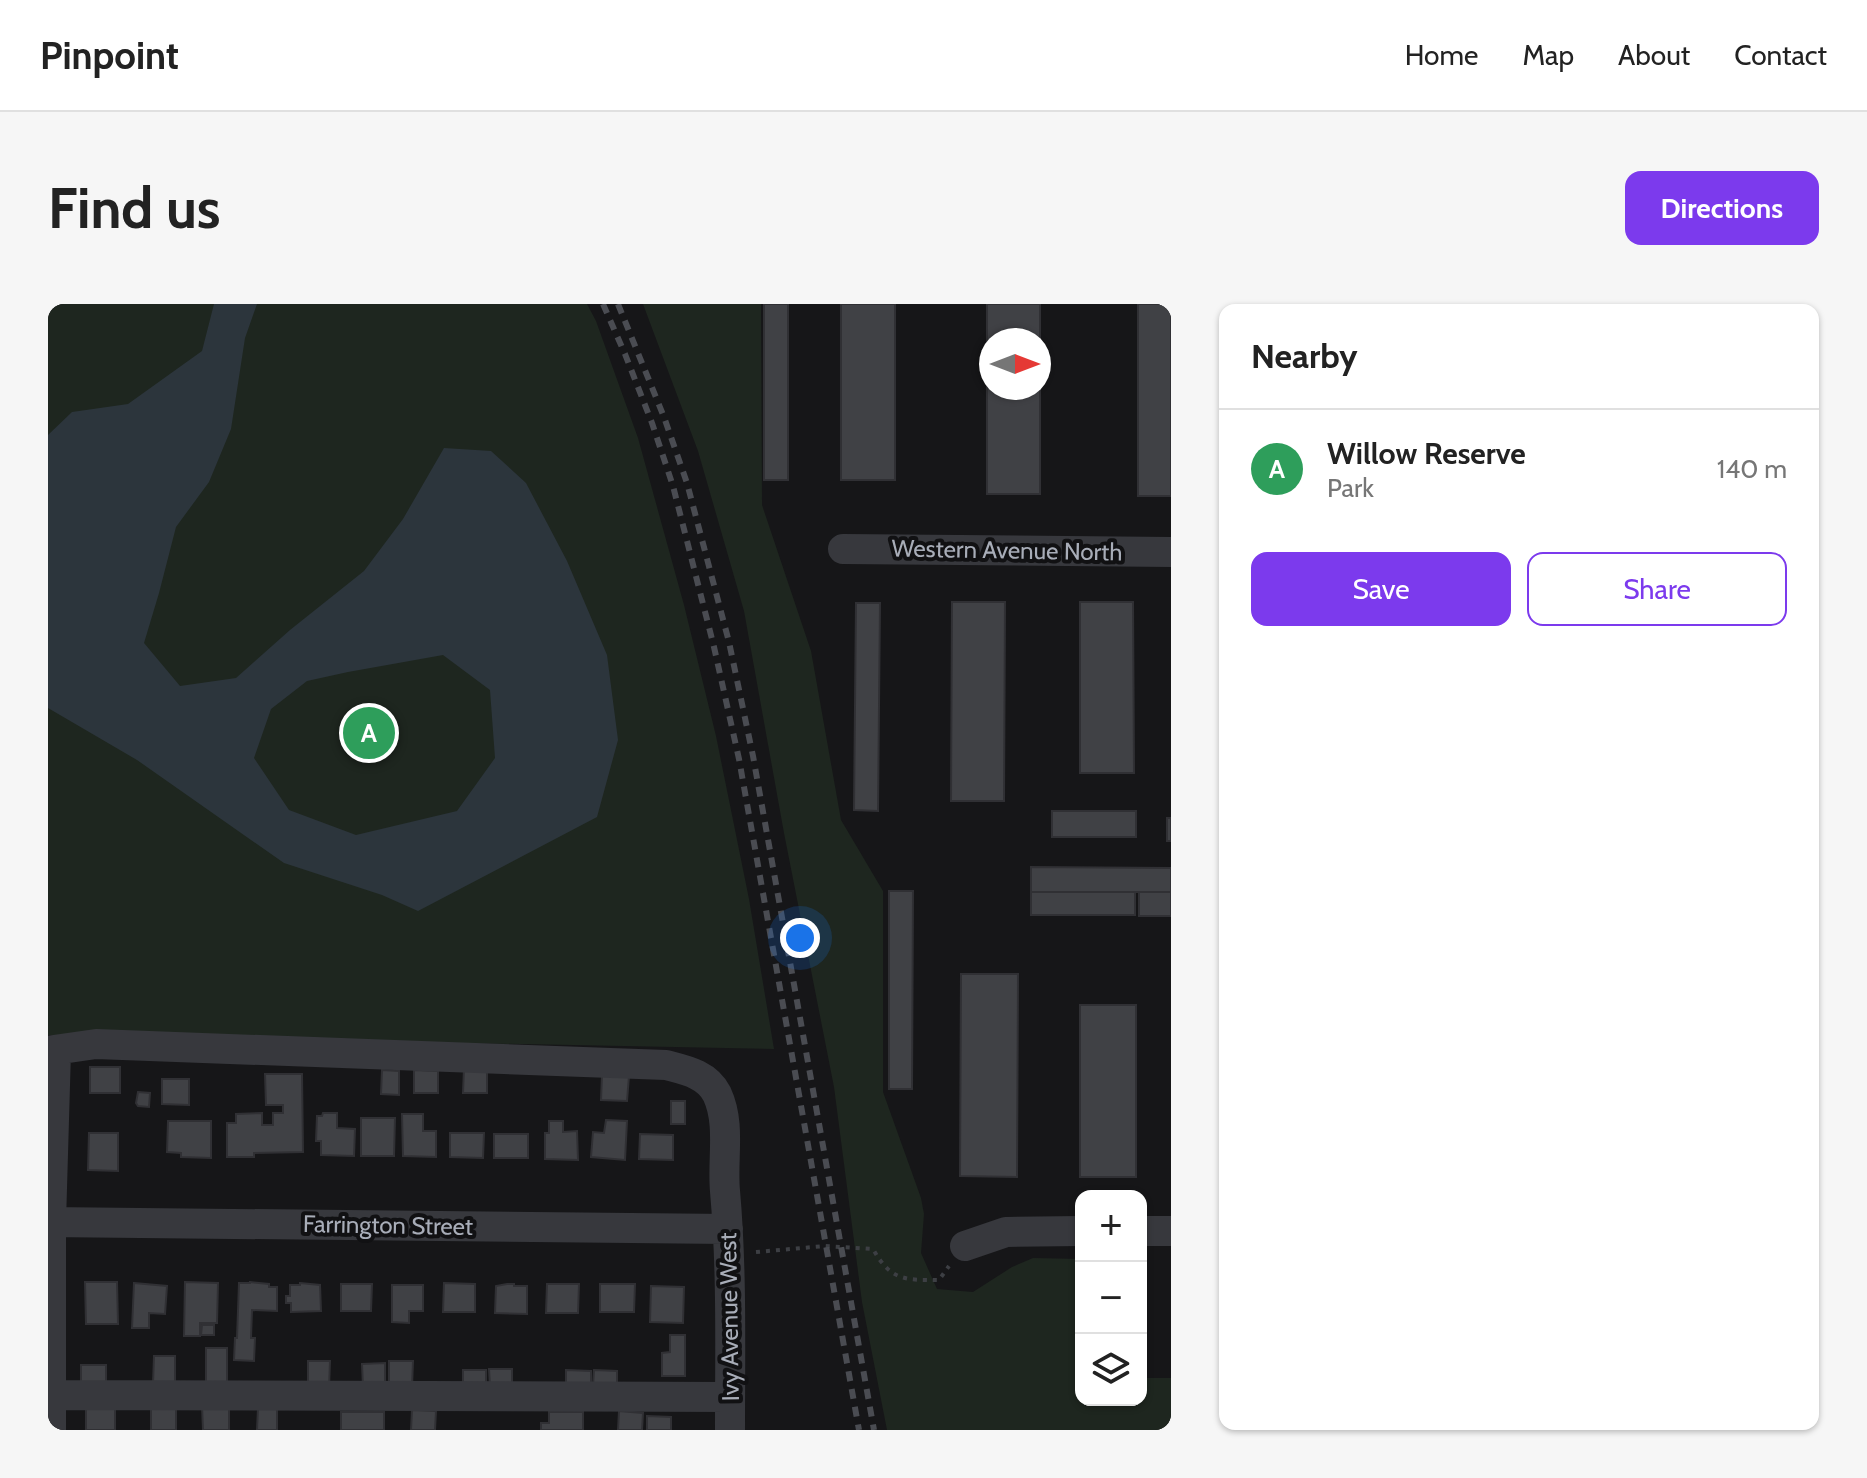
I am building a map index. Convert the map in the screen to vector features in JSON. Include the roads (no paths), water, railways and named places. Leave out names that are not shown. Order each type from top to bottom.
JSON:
[{"type":"street","name":"Western Avenue North","points":[[843,549],[1171,552]]},
{"type":"street","name":"Ivy Avenue West","points":[[52,1051],[96,1044],[666,1065],[695,1072],[716,1090],[724,1114],[730,1430]]},
{"type":"street","points":[[51,1430],[52,1051]]},
{"type":"street","name":"Farrington Street","points":[[50,1222],[728,1230]]},
{"type":"street","points":[[965,1246],[1006,1232],[1075,1231]]},
{"type":"street","points":[[1147,1231],[1171,1231]]},
{"type":"street","points":[[50,1395],[730,1397]]},
{"type":"railway","points":[[603,304],[652,423],[673,486],[714,647],[739,759],[859,1430]]},
{"type":"railway","points":[[618,304],[687,483],[729,642],[753,756],[874,1430]]},
{"type":"place","name":"Willow Reserve","points":[[369,733]]}]
